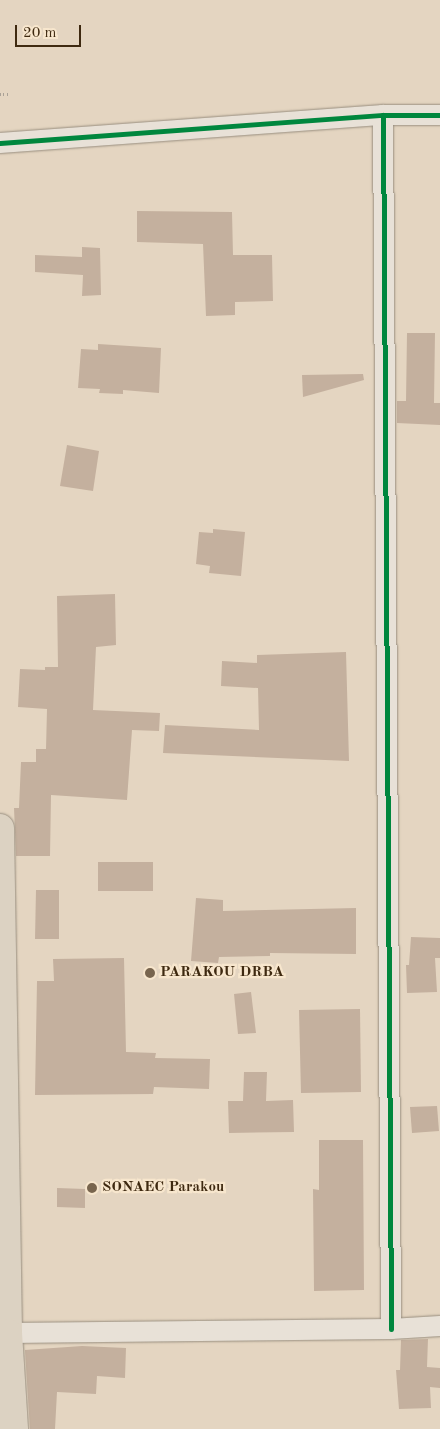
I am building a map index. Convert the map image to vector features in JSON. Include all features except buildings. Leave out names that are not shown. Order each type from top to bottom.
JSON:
[{"type":"main road","points":[[0,828],[8,1333],[14,1429]]},
{"type":"street","points":[[383,115],[391,1329]]},
{"type":"street","points":[[0,142],[383,115],[440,115]]},
{"type":"street","points":[[8,1333],[391,1329],[440,1326]]},
{"type":"path","points":[[0,94],[10,94]]},
{"type":"cycle path","points":[[383,115],[391,1329]]},
{"type":"cycle path","points":[[0,143],[383,115],[440,115]]},
{"type":"place","name":"PARAKOU DRBA","points":[[150,973]]},
{"type":"place","name":"SONAEC Parakou","points":[[92,1188]]}]
